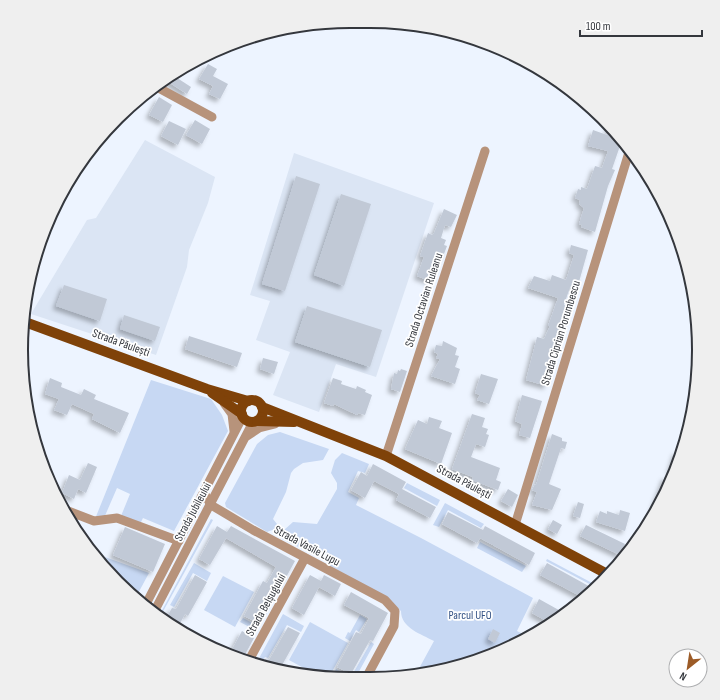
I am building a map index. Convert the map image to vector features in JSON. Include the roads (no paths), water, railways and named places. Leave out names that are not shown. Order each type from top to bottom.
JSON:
[{"type":"main road","name":"Strada Păulești","points":[[30,324],[207,389],[248,401]]},
{"type":"main road","name":"Strada Păulești","points":[[207,389],[242,415]]},
{"type":"main road","points":[[255,400],[262,406],[262,415],[255,421],[249,421],[242,415],[243,405],[248,401],[255,400]]},
{"type":"main road","name":"Strada Păulești","points":[[262,406],[386,456],[603,572]]},
{"type":"main road","name":"Strada Păulești","points":[[255,421],[302,423]]},
{"type":"street","points":[[161,89],[212,117]]},
{"type":"street","name":"Strada Octavian Ruleanu","points":[[386,456],[485,151]]},
{"type":"street","name":"Strada Ciprian Porumbescu","points":[[515,525],[627,157]]},
{"type":"street","points":[[221,399],[232,414],[233,435]]},
{"type":"street","name":"Strada Jubileului","points":[[148,600],[204,493],[242,415]]},
{"type":"street","name":"Strada Jubileului","points":[[157,607],[255,421]]},
{"type":"street","points":[[245,439],[259,428],[285,422]]},
{"type":"street","name":"Strada Vasile Lupu","points":[[204,493],[211,504],[305,558],[385,600],[395,611],[394,626],[369,672]]},
{"type":"street","points":[[75,517],[94,521],[117,518],[179,541]]},
{"type":"street","name":"Strada Belșugului","points":[[251,656],[305,558]]},
{"type":"park label","name":"Parcul UFO","points":[[470,615]]}]
